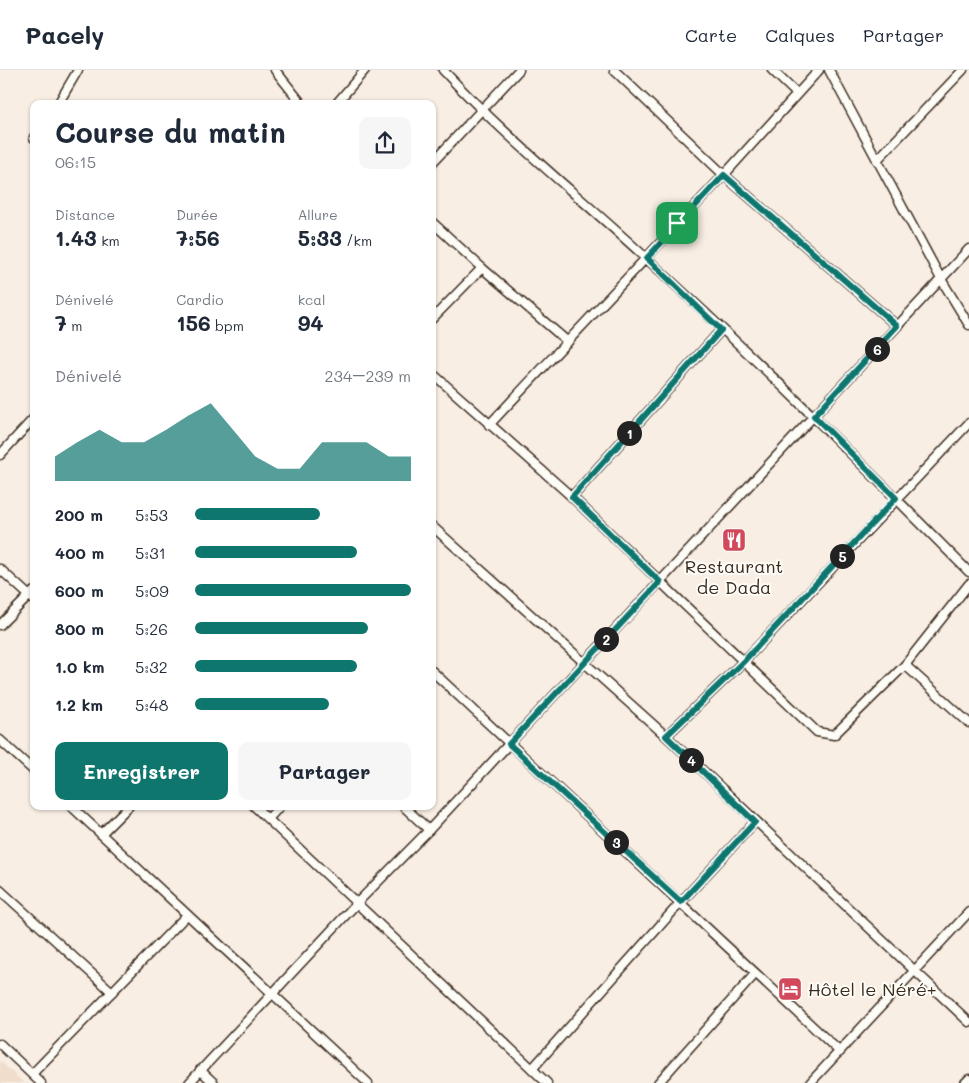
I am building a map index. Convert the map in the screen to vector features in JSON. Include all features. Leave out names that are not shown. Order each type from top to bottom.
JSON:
[{"type":"street","points":[[60,100],[78,70]]},
{"type":"street","points":[[275,70],[299,100]]},
{"type":"street","points":[[339,100],[365,70]]},
{"type":"street","points":[[443,70],[481,111],[647,258],[814,416],[969,572]]},
{"type":"street","points":[[436,159],[519,70]]},
{"type":"street","points":[[614,70],[724,175],[897,326]]},
{"type":"street","points":[[772,70],[797,94]]},
{"type":"street","points":[[489,425],[647,258],[819,70]]},
{"type":"street","points":[[829,70],[941,279],[969,324]]},
{"type":"street","points":[[877,160],[963,70]]},
{"type":"street","points":[[436,226],[568,342]]},
{"type":"street","points":[[189,1083],[357,903],[429,830],[969,249]]},
{"type":"street","points":[[436,315],[482,268]]},
{"type":"street","points":[[572,497],[721,330]]},
{"type":"street","points":[[436,377],[572,497],[817,732],[834,735],[905,665],[969,584]]},
{"type":"street","points":[[0,455],[30,422]]},
{"type":"street","points":[[666,736],[744,661],[969,422]]},
{"type":"street","points":[[436,530],[666,736],[969,1022]]},
{"type":"street","points":[[0,569],[30,593]]},
{"type":"street","points":[[0,625],[30,597]]},
{"type":"street","points":[[905,665],[969,723]]},
{"type":"street","points":[[436,674],[840,1052]]},
{"type":"street","points":[[0,740],[30,767]]},
{"type":"street","points":[[75,810],[368,1083]]},
{"type":"street","points":[[101,834],[125,810]]},
{"type":"street","points":[[258,810],[546,1083]]},
{"type":"street","points":[[268,819],[276,810]]},
{"type":"street","points":[[407,810],[429,830]]},
{"type":"street","points":[[532,1069],[755,822]]},
{"type":"street","points":[[0,890],[112,992]]},
{"type":"street","points":[[810,1083],[969,912]]},
{"type":"street","points":[[32,1074],[187,915]]},
{"type":"street","points":[[658,1083],[756,974]]},
{"type":"street","points":[[0,1044],[41,1083]]},
{"type":"street","points":[[200,1070],[214,1083]]},
{"type":"street","points":[[966,1083],[969,1079]]},
{"type":"shaded area","points":[[0,1061],[24,1083],[0,1083]]},
{"type":"place","name":"Restaurant de Dada","points":[[734,540]]},
{"type":"place","name":"Hôtel le Néré+","points":[[790,989]]},
{"type":"route","points":[[724,175],[897,326],[814,416],[896,498],[744,661],[666,736],[755,822],[681,902],[509,744],[660,582],[572,497],[721,330],[647,258],[677,223],[724,175]]}]
